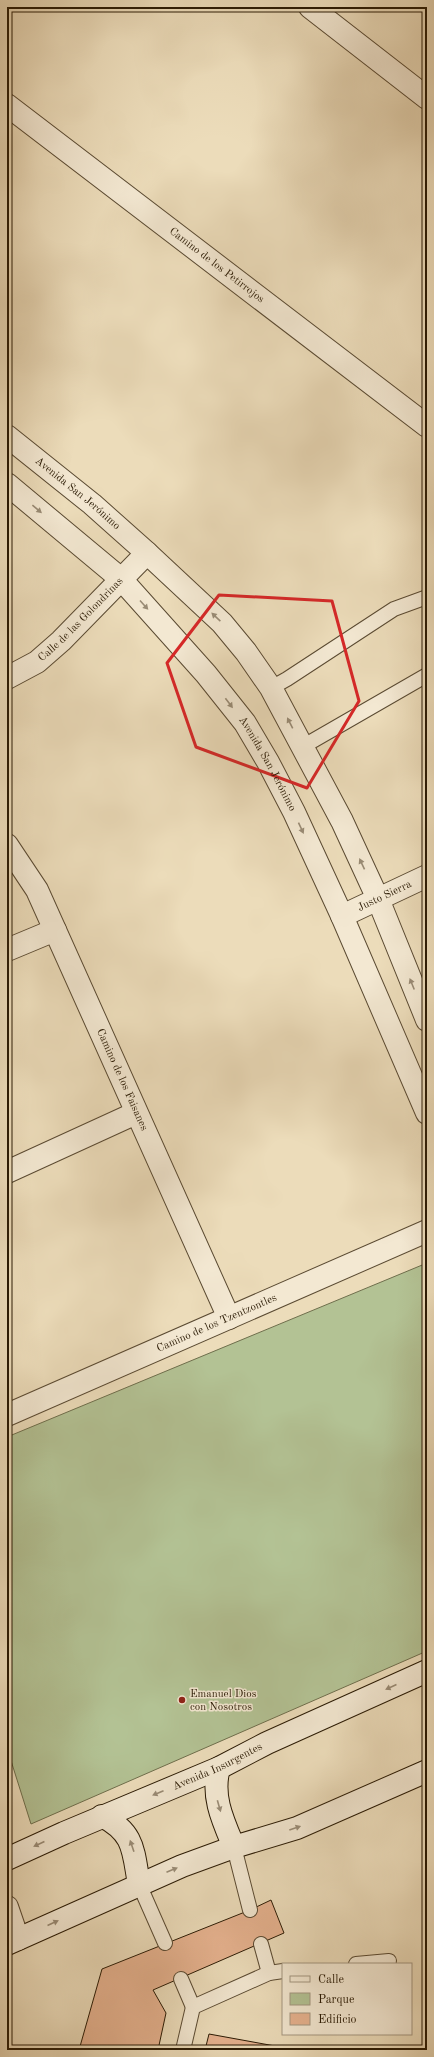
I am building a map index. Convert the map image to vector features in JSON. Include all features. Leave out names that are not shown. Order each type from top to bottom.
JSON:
[{"type":"street","points":[[310,7],[427,98]]},
{"type":"street","name":"Camino de los Petirrojos","points":[[7,105],[427,426]]},
{"type":"street","name":"Avenida San Jerónimo","points":[[7,436],[92,504],[222,623],[271,688],[342,821],[378,899],[427,1020]]},
{"type":"street","name":"Avenida San Jerónimo","points":[[7,484],[121,580],[206,674],[244,723],[268,762],[294,812],[342,916],[427,1113]]},
{"type":"street","name":"Calle de las Golondrinas","points":[[7,678],[37,662],[61,641],[147,553]]},
{"type":"street","name":"Camino de los Faisanes","points":[[7,845],[37,890],[229,1318]]},
{"type":"street","name":"Justo Sierra","points":[[342,916],[427,876]]},
{"type":"street","points":[[7,950],[55,930]]},
{"type":"street","points":[[7,1172],[136,1113]]},
{"type":"street","name":"Camino de los Tzentzontles","points":[[7,1415],[427,1231]]},
{"type":"street","name":"Avenida Insurgentes","points":[[7,1859],[102,1816],[219,1768],[266,1743],[427,1671]]},
{"type":"street","points":[[219,1768],[216,1780],[217,1803],[234,1846]]},
{"type":"street","points":[[7,1907],[12,1941],[139,1884],[234,1846],[297,1828],[427,1770]]},
{"type":"street","points":[[102,1816],[116,1823],[127,1834],[133,1848],[139,1884]]},
{"type":"lane","points":[[271,688],[394,609],[427,597]]},
{"type":"lane","points":[[302,747],[427,675]]},
{"type":"lane","points":[[234,1846],[250,1910]]},
{"type":"lane","points":[[139,1884],[164,1943]]},
{"type":"lane","points":[[193,2007],[276,1972],[261,1944]]},
{"type":"lane","points":[[367,1963],[389,1961]]},
{"type":"lane","points":[[181,1978],[193,2007],[183,2050]]},
{"type":"highlighted area","points":[[219,595],[332,601],[359,701],[307,788],[196,747],[167,663]]},
{"type":"green space","points":[[427,1263],[427,1651],[31,1824],[7,1748],[7,1437]]},
{"type":"building","points":[[271,1900],[284,1933],[153,1990],[166,2013],[158,2050],[79,2050],[102,1969],[250,1910]]},
{"type":"building","points":[[209,2034],[297,2050],[205,2050]]},
{"type":"place","name":"Emanuel Dios con Nosotros","points":[[182,1700]]}]
